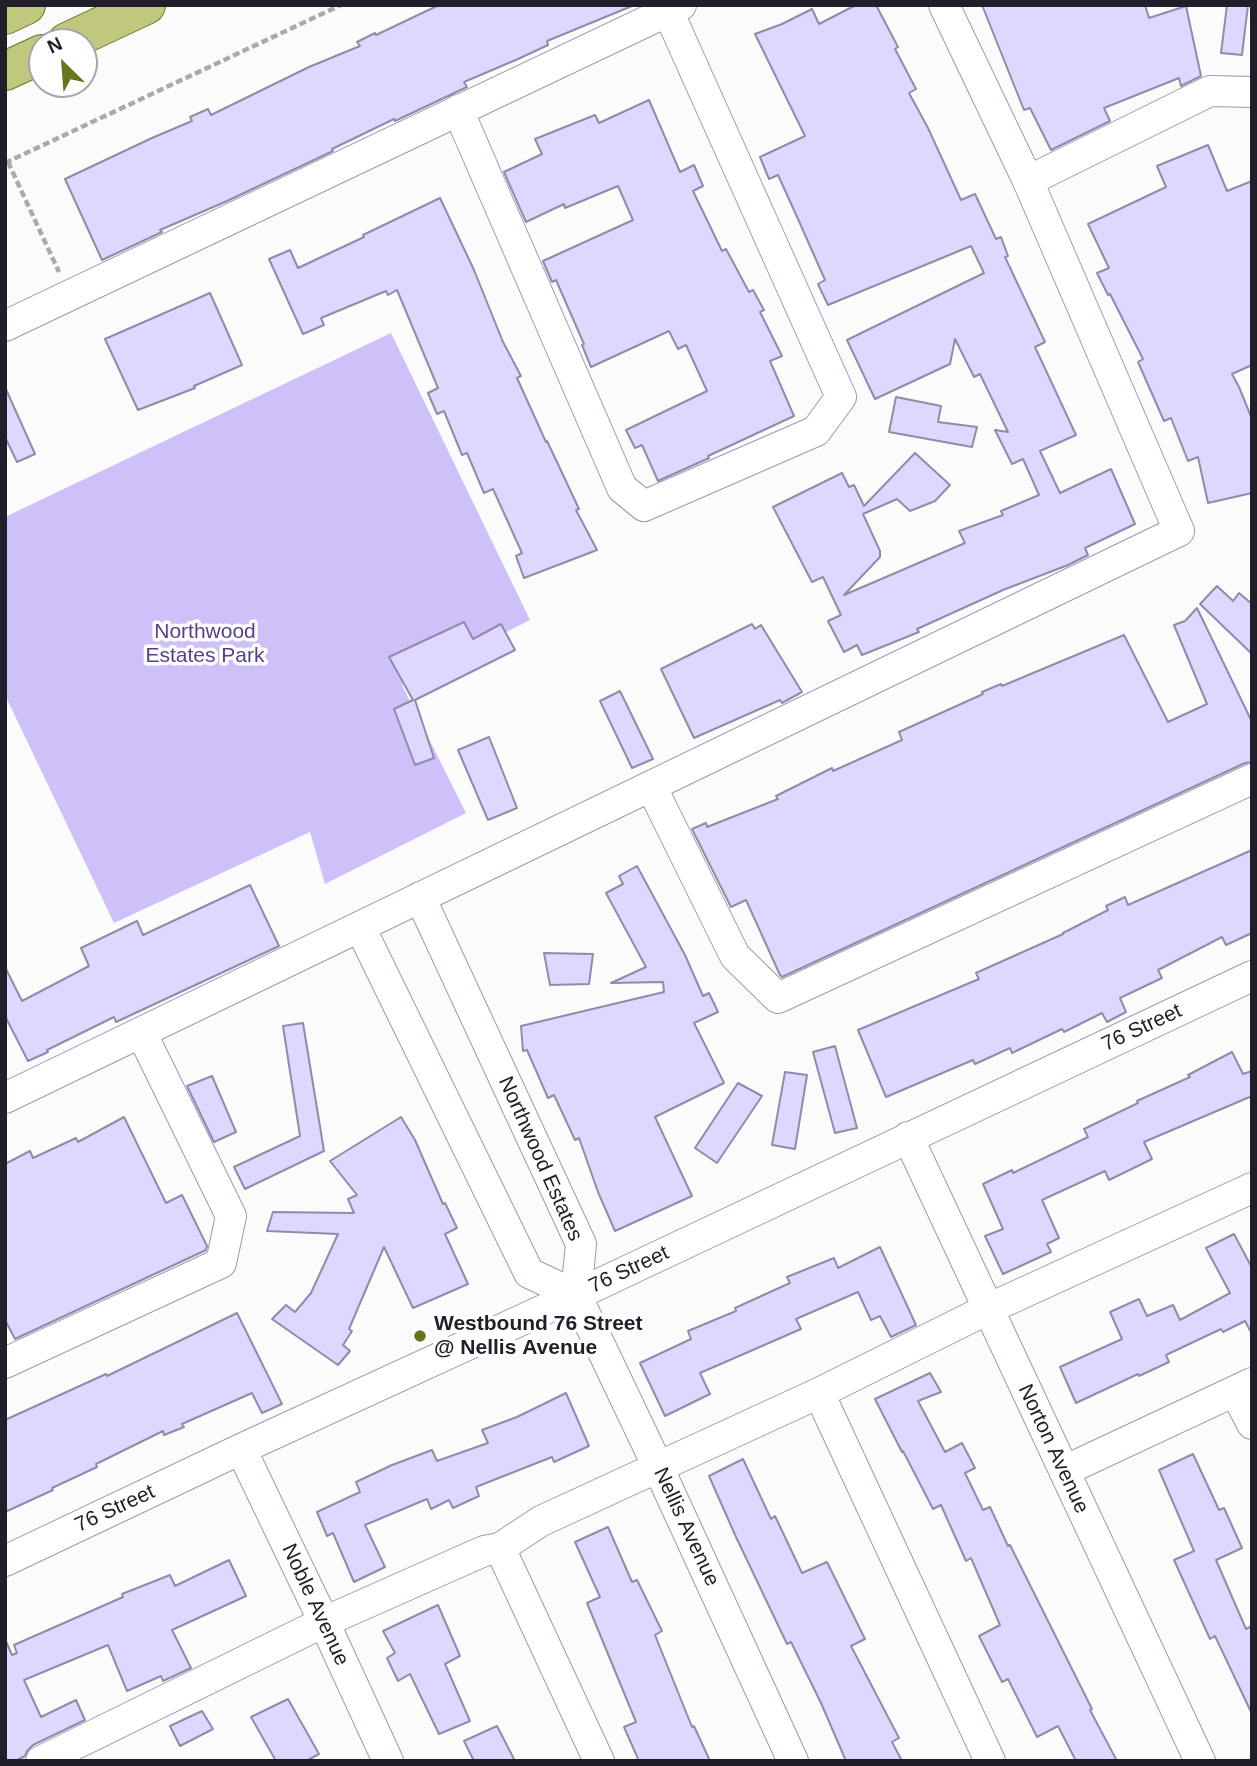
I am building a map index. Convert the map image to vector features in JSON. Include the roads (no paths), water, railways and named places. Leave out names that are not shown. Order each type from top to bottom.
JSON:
[{"type":"main road","points":[[5,15],[26,5]]},
{"type":"main road","points":[[97,28],[146,5]]},
{"type":"main road","points":[[5,71],[28,60]]},
{"type":"street","points":[[5,1098],[1179,531],[1028,181],[944,5]]},
{"type":"street","points":[[5,326],[458,110],[674,8],[841,397],[816,431],[644,506],[622,488],[458,110]]},
{"type":"street","points":[[1028,181],[1210,92],[1252,92]]},
{"type":"street","points":[[651,786],[735,956],[778,998],[1252,779]]},
{"type":"street","name":"Northwood Estates","points":[[420,897],[581,1244],[576,1295]]},
{"type":"street","points":[[360,927],[529,1273],[576,1295]]},
{"type":"street","name":"76 Street","points":[[5,1561],[1252,976]]},
{"type":"street","points":[[5,1363],[221,1263],[231,1216],[141,1032]]},
{"type":"street","name":"Norton Avenue","points":[[908,1137],[1200,1761]]},
{"type":"street","points":[[41,1761],[324,1622],[484,1550],[500,1548],[541,1521],[1252,1188]]},
{"type":"street","name":"Nellis Avenue","points":[[576,1295],[658,1466],[793,1761]]},
{"type":"street","points":[[1063,1471],[1243,1387],[1252,1424]]},
{"type":"street","points":[[819,1393],[990,1761]]},
{"type":"street","name":"Noble Avenue","points":[[241,1450],[388,1761]]},
{"type":"street","points":[[500,1548],[599,1761]]},
{"type":"place","name":"Westbound 76 Street @ Nellis Avenue","points":[[420,1336]]},
{"type":"park label","name":"Northwood Estates Park","points":[[205,644]]}]
